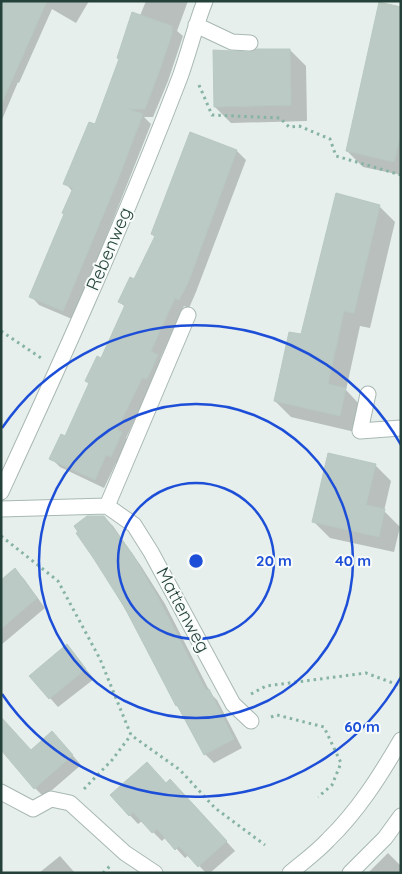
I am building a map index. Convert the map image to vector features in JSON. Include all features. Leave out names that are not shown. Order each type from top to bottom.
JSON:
[{"type":"street","name":"Rebenweg","points":[[1,492],[58,370],[138,181],[181,75],[205,1]]},
{"type":"street","points":[[196,24],[232,42],[250,43]]},
{"type":"street","points":[[1,509],[107,506],[188,315]]},
{"type":"street","points":[[368,394],[360,431],[401,428]]},
{"type":"street","name":"Mattenweg","points":[[107,506],[134,525],[151,552],[233,704],[250,721]]},
{"type":"street","points":[[290,873],[328,841],[342,826],[369,792],[401,740]]},
{"type":"street","points":[[1,792],[34,809],[51,799],[70,803],[125,853],[155,873]]},
{"type":"street","points":[[350,873],[385,838],[401,816]]},
{"type":"path","points":[[181,75],[196,78],[212,115],[280,118],[289,127],[299,126],[330,139],[336,156],[355,160],[401,176]]},
{"type":"path","points":[[1,331],[26,346],[58,370]]},
{"type":"path","points":[[1,536],[58,581],[100,659],[131,735],[180,770],[215,808],[265,845]]},
{"type":"path","points":[[233,704],[266,686],[366,674],[401,686]]},
{"type":"path","points":[[250,721],[277,715],[324,727],[341,763],[332,785],[318,796]]},
{"type":"path","points":[[70,803],[112,760],[131,735]]},
{"type":"building","points":[[1,1],[47,1],[1,105]]},
{"type":"building","points":[[379,2],[401,7],[401,134],[394,162],[346,151]]},
{"type":"building","points":[[132,12],[172,26],[172,34],[145,109],[128,109],[143,114],[63,311],[29,297],[73,188],[63,184],[89,122],[95,124],[119,59],[117,58]]},
{"type":"building","points":[[257,49],[290,49],[291,105],[214,107],[213,50],[249,52]]},
{"type":"building","points":[[190,132],[237,150],[188,283],[179,300],[175,298],[151,351],[158,355],[147,379],[142,378],[117,430],[122,432],[111,457],[106,455],[95,480],[49,459],[61,434],[65,436],[89,383],[85,381],[97,356],[101,358],[125,305],[118,302],[130,277],[134,279],[155,236],[151,234]]},
{"type":"building","points":[[336,193],[380,205],[354,313],[344,311],[328,384],[346,388],[340,416],[274,401],[289,332],[301,334]]},
{"type":"building","points":[[328,453],[376,464],[366,505],[385,509],[379,537],[312,522]]},
{"type":"building","points":[[87,516],[104,516],[133,555],[156,594],[206,690],[209,689],[234,739],[204,755],[125,608],[76,533],[78,532],[74,526]]},
{"type":"building","points":[[15,568],[37,598],[1,629],[1,580]]},
{"type":"building","points":[[67,644],[86,669],[49,699],[29,676]]},
{"type":"building","points":[[1,717],[31,750],[52,731],[73,755],[34,789],[1,750]]},
{"type":"building","points":[[147,762],[166,783],[170,779],[227,841],[198,867],[179,846],[175,850],[157,829],[152,833],[133,812],[129,816],[110,795]]}]
